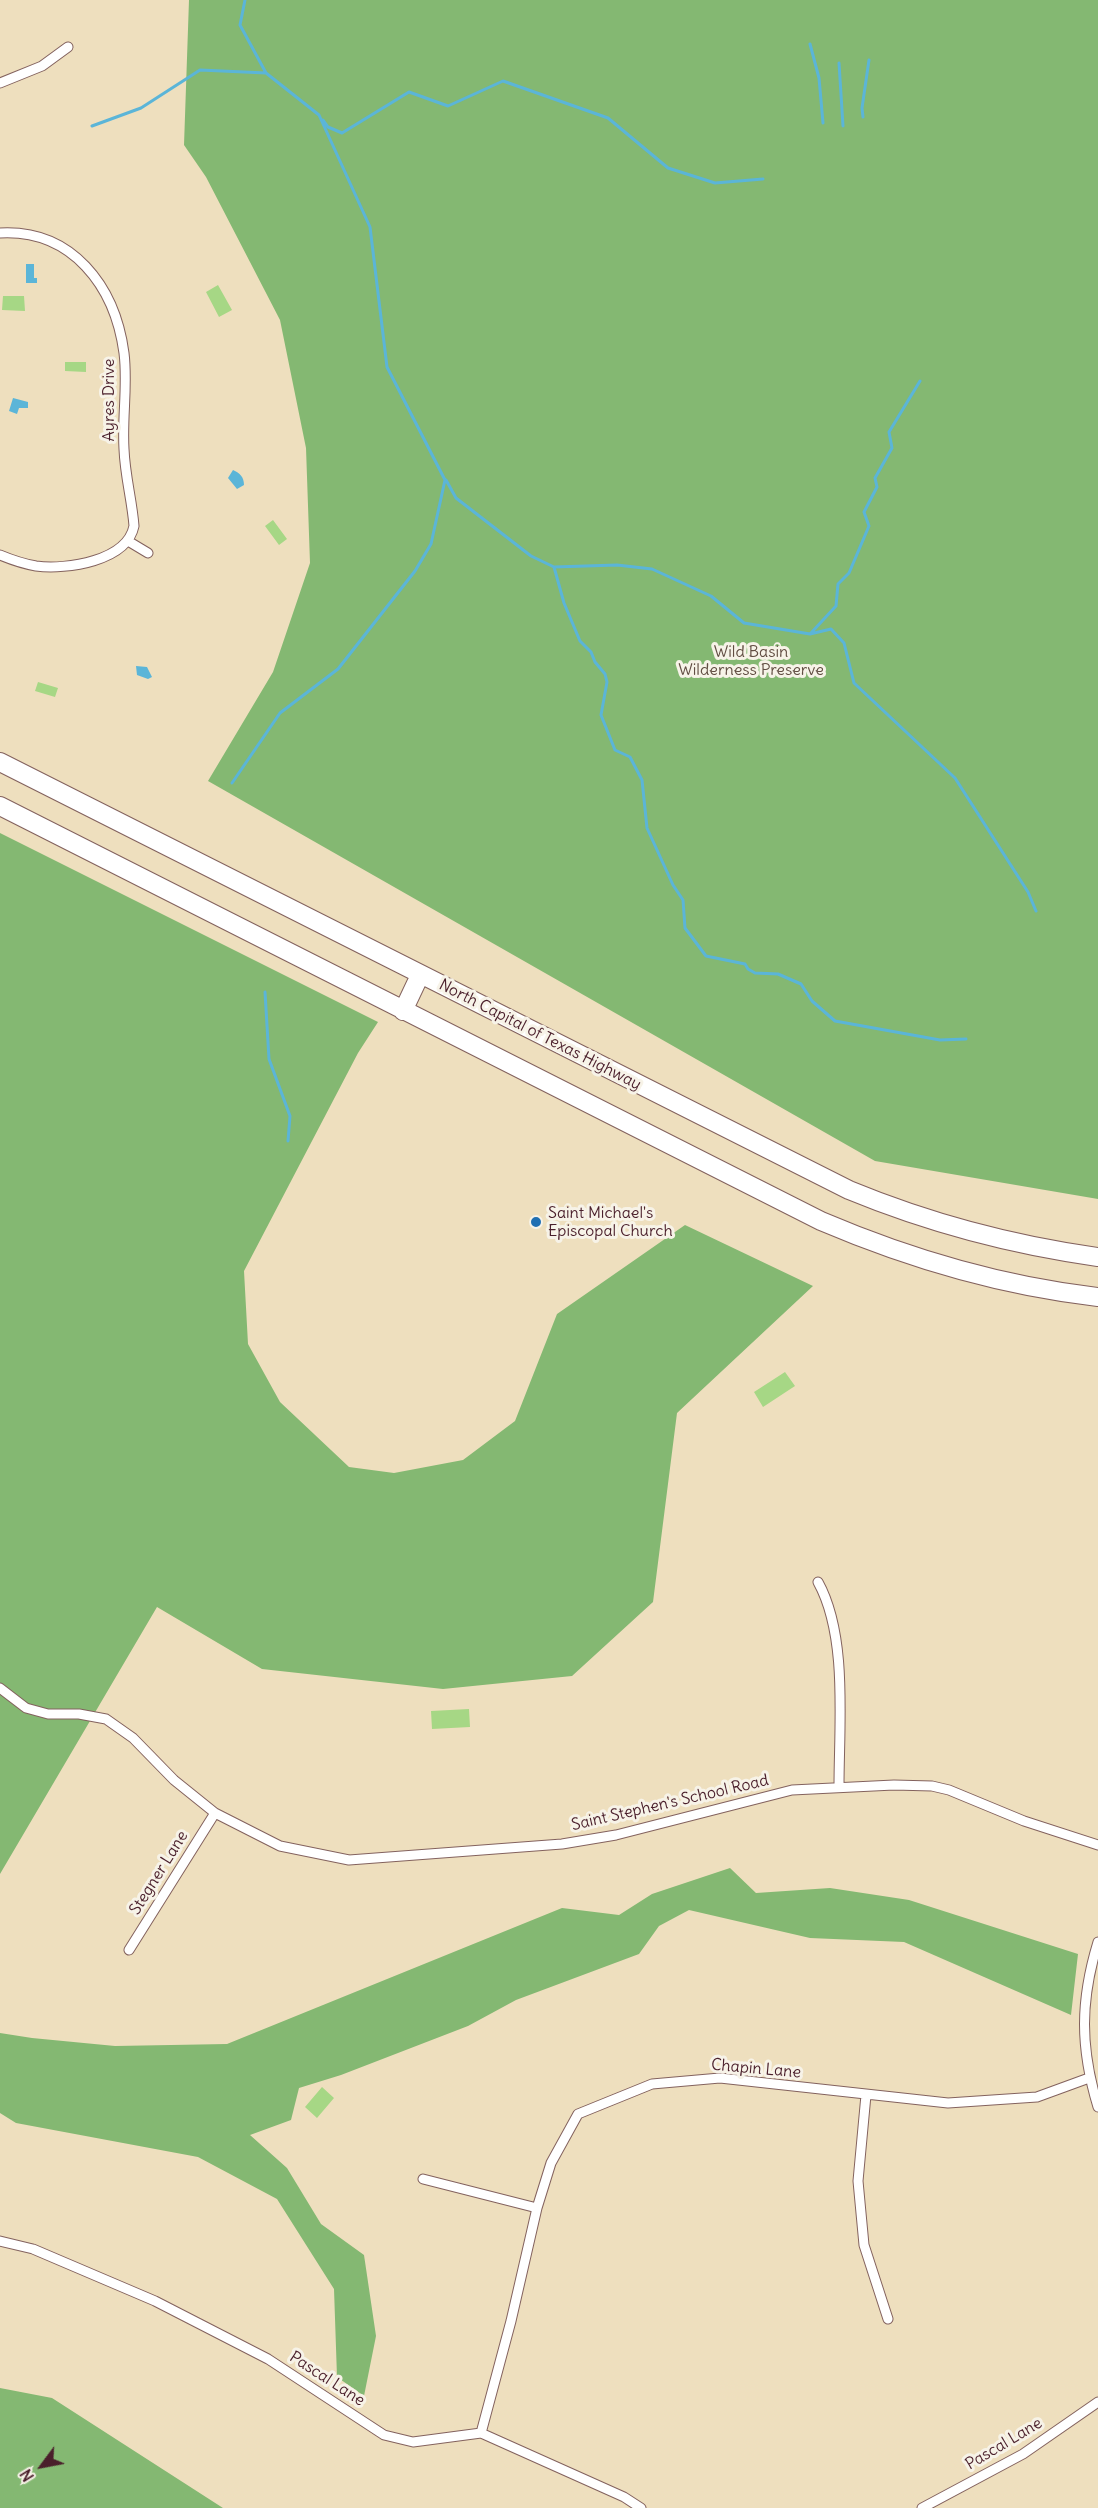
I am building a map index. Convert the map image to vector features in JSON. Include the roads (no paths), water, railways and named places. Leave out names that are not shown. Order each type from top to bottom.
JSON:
[{"type":"highway","name":"North Capital of Texas Highway","points":[[0,762],[849,1190],[921,1218],[976,1234],[1017,1244],[1098,1257]]},
{"type":"highway","points":[[0,806],[697,1160],[850,1233],[902,1253],[980,1275],[1038,1289],[1098,1297]]},
{"type":"highway","points":[[403,1011],[420,975]]},
{"type":"street","points":[[0,83],[42,66],[68,47]]},
{"type":"street","name":"Ayres Drive","points":[[0,233],[30,234],[67,249],[89,269],[111,308],[121,339],[125,366],[123,448],[134,526],[128,542]]},
{"type":"street","points":[[0,555],[27,564],[61,566],[113,554],[128,542],[148,553]]},
{"type":"street","points":[[818,1582],[829,1605],[837,1636],[839,1786]]},
{"type":"street","name":"Saint Stephen's School Road","points":[[0,1688],[26,1707],[48,1714],[79,1714],[106,1719],[134,1738],[174,1780],[215,1812],[280,1846],[349,1860],[520,1849],[562,1844],[616,1835],[770,1794],[839,1786],[932,1786],[949,1790],[1024,1821],[1098,1845]]},
{"type":"street","name":"Stegner Lane","points":[[129,1950],[215,1812]]},
{"type":"street","points":[[1098,1942],[1089,1971],[1083,2023],[1089,2078],[1098,2107]]},
{"type":"street","name":"Chapin Lane","points":[[481,2433],[511,2321],[537,2208],[552,2163],[578,2114],[652,2084],[720,2078],[948,2103],[1036,2097],[1089,2078]]},
{"type":"street","points":[[866,2095],[858,2181],[864,2246],[888,2319]]},
{"type":"street","points":[[423,2179],[537,2208]]},
{"type":"street","name":"Pascal Lane","points":[[0,2241],[33,2249],[155,2301],[268,2359],[384,2435],[413,2442],[481,2433]]},
{"type":"street","name":"Pascal Lane","points":[[922,2508],[1023,2454],[1098,2402]]},
{"type":"street","points":[[481,2433],[624,2497],[641,2508]]},
{"type":"water","points":[[26,264],[34,264],[34,278],[37,278],[37,283],[26,283]]},
{"type":"water","points":[[13,398],[28,402],[28,408],[19,408],[17,414],[9,411]]},
{"type":"water","points":[[233,470],[238,472],[244,482],[244,485],[237,489],[228,478]]},
{"type":"water","points":[[136,666],[147,667],[152,677],[148,679],[137,675]]},
{"type":"waterway","points":[[92,126],[141,108],[200,70],[266,73],[240,25],[245,0]]},
{"type":"waterway","points":[[810,44],[819,78],[823,123]]},
{"type":"waterway","points":[[863,117],[862,108],[869,60]]},
{"type":"waterway","points":[[839,63],[843,126]]},
{"type":"waterway","points":[[232,783],[280,713],[338,669],[415,571],[431,544],[445,480],[387,367],[370,227],[319,115],[266,73]]},
{"type":"waterway","points":[[323,120],[328,127],[342,133],[409,92],[448,106],[503,81],[608,118],[668,168],[715,183],[763,179]]},
{"type":"waterway","points":[[811,633],[836,606],[838,584],[849,573],[869,526],[864,512],[877,487],[875,478],[892,448],[889,432],[920,381]]},
{"type":"waterway","points":[[446,480],[456,498],[531,556],[554,567],[617,565],[652,569],[711,596],[744,623],[810,634],[831,629],[844,643],[854,683],[955,778],[1028,892],[1036,911]]},
{"type":"waterway","points":[[554,567],[564,603],[580,641],[591,652],[595,662],[605,674],[607,682],[601,715],[615,750],[630,757],[642,780],[647,828],[673,885],[683,900],[685,928],[706,956],[745,964],[755,973],[778,974],[801,984],[812,1001],[835,1021],[940,1040],[966,1039]]},
{"type":"waterway","points":[[265,992],[269,1059],[290,1116],[288,1141]]},
{"type":"place","name":"Saint Michael's Episcopal Church","points":[[536,1222]]},
{"type":"park label","name":"Wild Basin Wilderness Preserve","points":[[751,661]]}]
